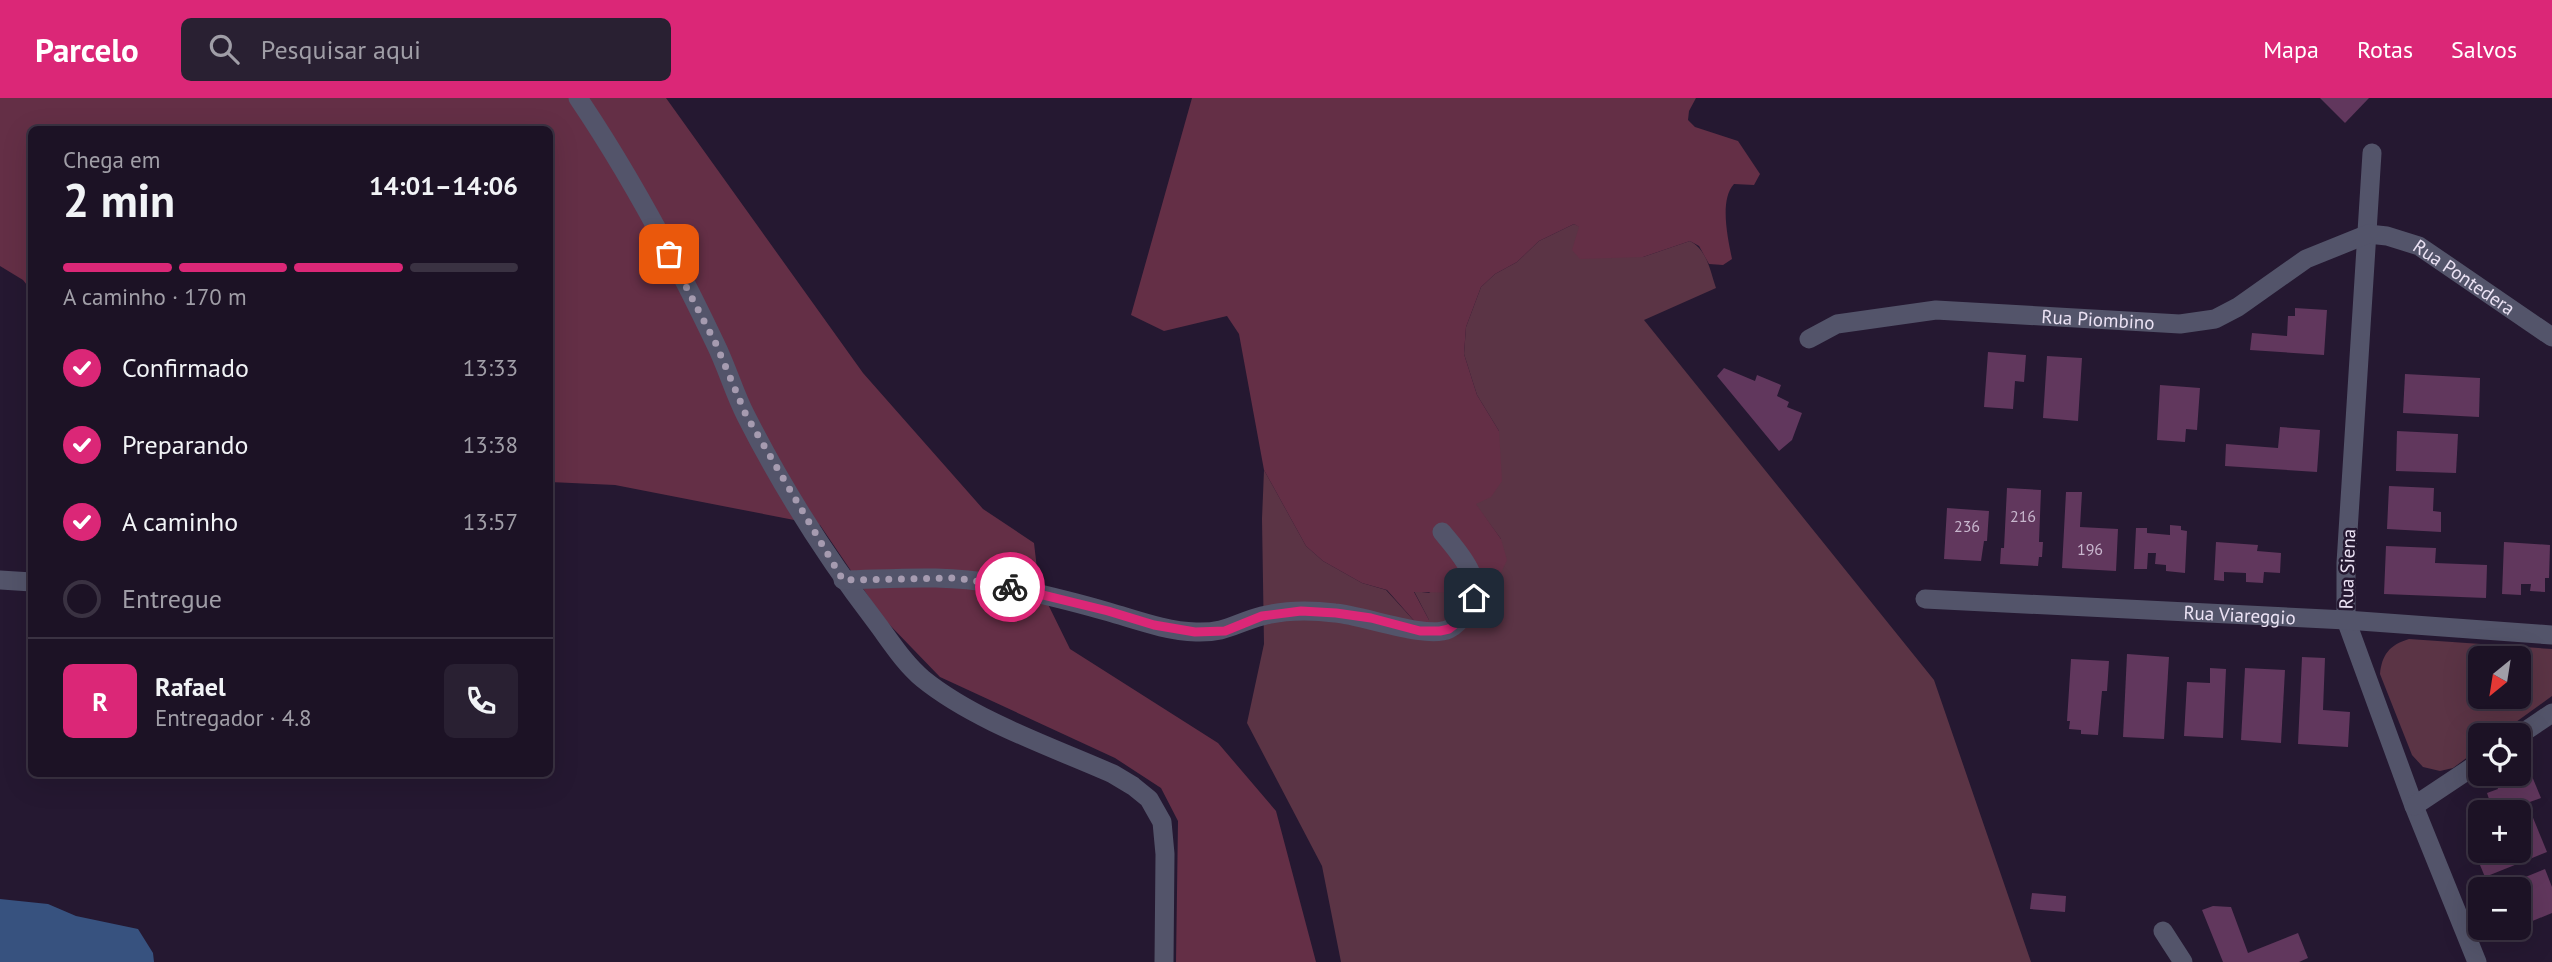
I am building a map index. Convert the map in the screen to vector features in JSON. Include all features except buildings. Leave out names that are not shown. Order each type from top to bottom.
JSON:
[{"type":"street","points":[[578,98],[599,129],[669,254],[716,344],[746,415],[843,580],[906,662],[924,680],[977,713],[1112,774],[1149,799],[1162,821],[1165,853],[1164,962]]},
{"type":"street","name":"Rua Siena","points":[[2372,153],[2346,563],[2346,621],[2414,806],[2477,962]]},
{"type":"street","name":"Rua Pontedera","points":[[2368,234],[2387,236],[2419,246],[2552,337]]},
{"type":"street","name":"Rua Piombino","points":[[1810,339],[1838,324],[1936,310],[2180,324],[2215,319],[2238,307],[2306,259],[2368,234]]},
{"type":"street","points":[[843,580],[957,578],[996,584],[1154,625],[1195,632],[1225,631],[1262,616],[1301,611],[1371,618],[1420,631],[1440,631],[1449,629],[1467,610],[1474,598],[1475,584],[1463,558],[1442,532]]},
{"type":"street","points":[[0,580],[28,582]]},
{"type":"street","name":"Rua Viareggio","points":[[1925,599],[2346,621],[2552,635]]},
{"type":"street","points":[[2531,727],[2552,713]]},
{"type":"street","points":[[2414,806],[2468,770]]},
{"type":"street","points":[[2163,931],[2183,962]]},
{"type":"shaded area","points":[[0,98],[666,98],[863,373],[983,509],[1034,543],[1039,586],[1070,649],[1218,743],[1276,811],[1316,962],[1176,962],[1178,821],[1161,788],[1115,758],[940,677],[883,618],[820,525],[615,485],[553,482],[553,126],[28,126],[28,286],[23,280],[0,266]]},
{"type":"shaded area","points":[[1192,98],[1696,98],[1689,111],[1688,120],[1695,127],[1738,141],[1760,174],[1754,185],[1734,184],[1729,191],[1726,220],[1732,259],[1723,265],[1709,264],[1699,246],[1690,241],[1643,257],[1580,259],[1572,250],[1579,227],[1574,224],[1539,241],[1517,262],[1495,274],[1481,287],[1466,327],[1464,354],[1477,395],[1499,431],[1502,481],[1491,497],[1476,504],[1501,539],[1507,560],[1498,579],[1480,593],[1414,592],[1429,620],[1428,626],[1417,624],[1387,590],[1362,583],[1323,561],[1306,546],[1264,470],[1239,334],[1227,316],[1164,331],[1131,315]]},
{"type":"shaded area","points":[[1574,224],[1643,257],[1690,241],[1704,255],[1716,288],[1644,320],[1934,680],[2031,962],[1341,962],[1322,866],[1247,723],[1264,644],[1264,470],[1306,546],[1323,561],[1362,583],[1386,590],[1417,624],[1429,620],[1414,591],[1429,593],[1501,539],[1475,504],[1499,431],[1477,395],[1464,354],[1466,327],[1481,287],[1495,274],[1517,262],[1539,241]]},
{"type":"shaded area","points":[[2409,639],[2509,646],[2468,646],[2468,709],[2531,709],[2531,648],[2552,649],[2552,696],[2515,723],[2468,723],[2468,757],[2453,768],[2440,771],[2423,767],[2412,755],[2380,674],[2383,661],[2396,644]]},
{"type":"water","points":[[0,899],[48,904],[76,916],[138,929],[153,953],[154,962],[0,962]]},
{"type":"way so far","points":[[669,254],[716,344],[746,415],[843,580],[957,578],[1010,587]]},
{"type":"route","points":[[1010,587],[1154,625],[1195,632],[1225,631],[1262,616],[1301,611],[1371,618],[1420,631],[1440,631],[1449,629],[1459,621],[1474,598]]}]
